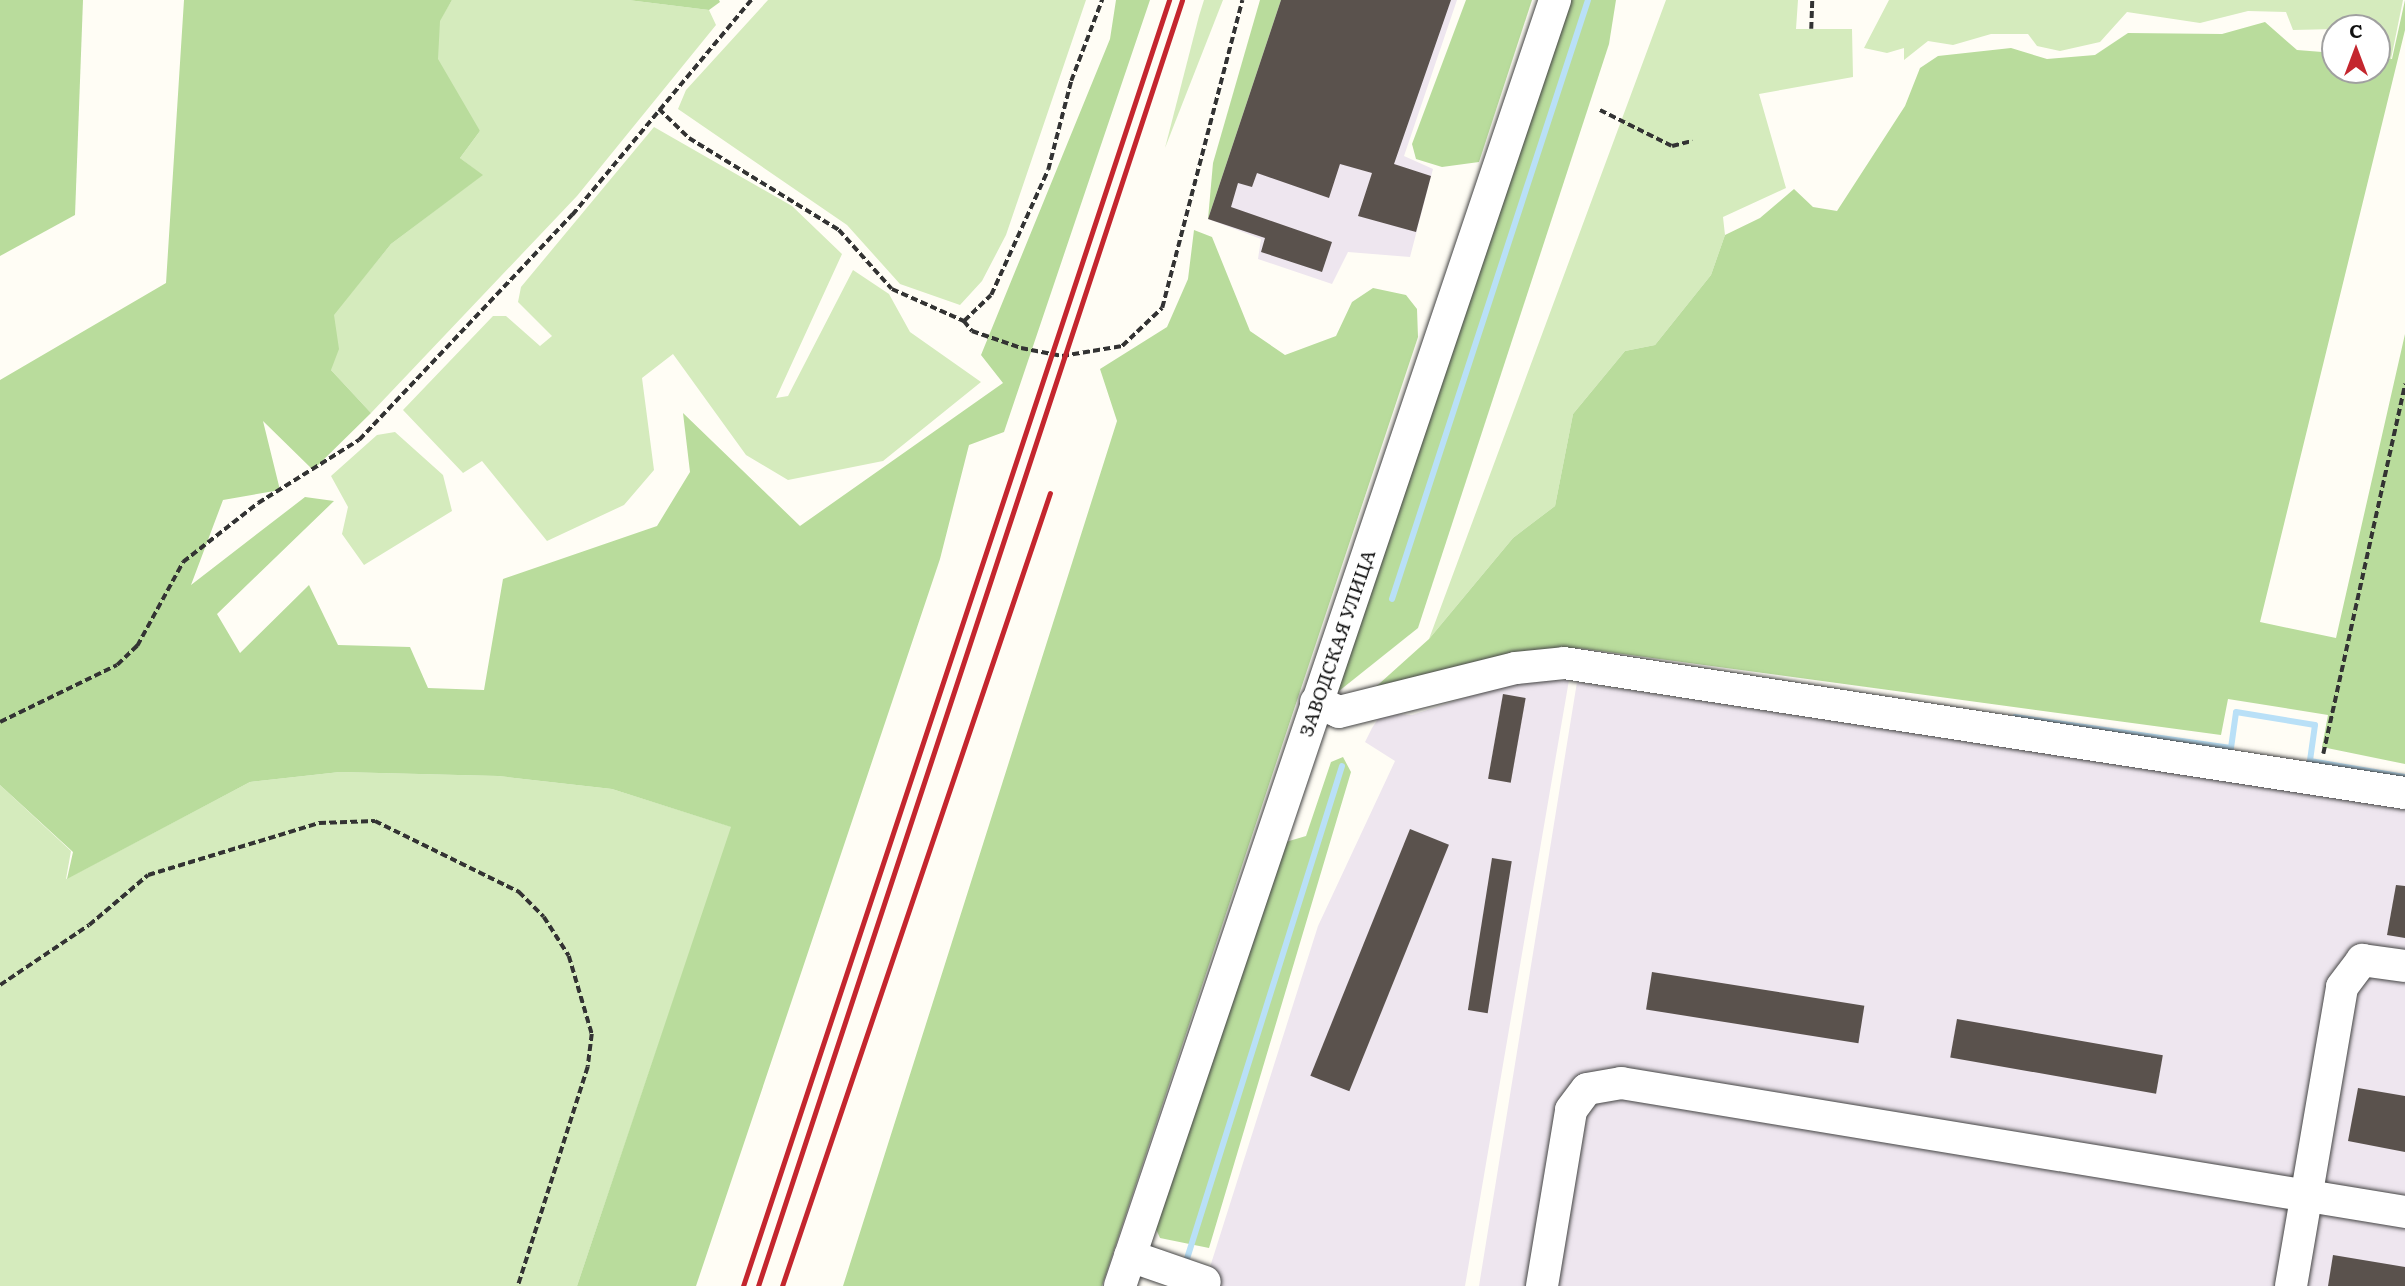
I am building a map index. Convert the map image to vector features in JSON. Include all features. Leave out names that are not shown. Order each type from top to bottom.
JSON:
[{"type":"street","name":"ЗАВОДСКАЯ УЛИЦА","points":[[1120,1286],[1555,0]]},
{"type":"street","points":[[1316,702],[1362,719],[1516,668],[1564,663],[2405,793]]},
{"type":"street","points":[[2291,1286],[2342,986],[2362,960],[2405,966]]},
{"type":"street","points":[[1542,1286],[1571,1110],[1587,1089],[1621,1083],[2405,1212]]},
{"type":"street","points":[[1130,1256],[1205,1282]]},
{"type":"path","points":[[0,722],[117,666],[137,646],[183,562],[258,503],[359,440],[572,215],[751,0]]},
{"type":"path","points":[[964,321],[991,295],[1048,170],[1071,81],[1102,0]]},
{"type":"path","points":[[659,109],[689,138],[839,230],[892,289],[1009,344],[1062,356],[1122,346],[1162,308],[1242,0]]},
{"type":"path","points":[[1811,29],[1812,0]]},
{"type":"path","points":[[1600,110],[1672,146],[1692,141]]},
{"type":"path","points":[[2324,780],[2322,747],[2405,384]]},
{"type":"path","points":[[0,985],[89,925],[148,875],[319,823],[375,821],[519,892],[544,917],[569,957],[592,1034],[589,1067],[518,1286]]},
{"type":"shaded area","points":[[1281,0],[1457,0],[1404,156],[1433,169],[1410,257],[1348,252],[1332,284],[1258,259],[1261,239],[1208,219]]},
{"type":"shaded area","points":[[1569,680],[1465,1286],[1204,1286],[1318,926],[1395,761],[1365,742],[1372,728],[1382,713],[1412,715],[1516,681]]},
{"type":"shaded area","points":[[1577,682],[2400,808],[2405,780],[2405,1286],[1479,1286]]},
{"type":"green space","points":[[0,0],[83,0],[75,215],[0,256]]},
{"type":"green space","points":[[184,0],[452,0],[440,21],[438,59],[480,131],[460,158],[483,175],[391,244],[334,315],[339,349],[331,370],[371,413],[313,470],[263,421],[280,490],[223,500],[191,585],[305,497],[334,501],[217,614],[240,653],[309,585],[338,645],[410,647],[428,688],[484,690],[503,579],[657,526],[690,472],[683,413],[800,526],[1003,383],[981,355],[1110,39],[1116,0],[1150,0],[1004,432],[969,445],[940,559],[696,1286],[577,1286],[731,827],[612,789],[498,776],[340,772],[250,782],[67,879],[73,852],[0,785],[0,380],[166,283]]},
{"type":"green space","points":[[452,0],[628,0],[709,10],[716,25],[577,196],[371,413],[331,370],[333,315],[391,244],[482,175],[460,158],[480,131],[407,74]]},
{"type":"green space","points":[[628,0],[719,0],[720,2],[709,10]]},
{"type":"green space","points":[[768,0],[1086,0],[1006,235],[982,281],[960,305],[900,284],[847,225],[678,109],[686,90]]},
{"type":"green space","points":[[1204,0],[1223,0],[1165,148],[1199,16]]},
{"type":"green space","points":[[1260,0],[1281,0],[1208,219],[1213,163]]},
{"type":"green space","points":[[1466,0],[1532,0],[1479,162],[1442,167],[1416,159],[1412,144]]},
{"type":"green space","points":[[1564,0],[1616,0],[1609,44],[1418,628],[1339,691],[1336,683]]},
{"type":"green space","points":[[1666,0],[1798,0],[1796,29],[1852,29],[1853,77],[1759,94],[1786,188],[1723,217],[1725,235],[1711,275],[1655,345],[1625,351],[1573,414],[1555,506],[1513,538],[1429,639]]},
{"type":"green space","points":[[1889,0],[2403,0],[2391,59],[2391,14],[2321,14],[2321,29],[2293,30],[2286,12],[2248,11],[2200,23],[2127,12],[2100,42],[2060,51],[2037,46],[2028,34],[1991,34],[1953,45],[1928,41],[1904,60],[1904,48],[1887,53],[1864,48]]},
{"type":"green space","points":[[2405,0],[2405,30],[2260,622],[2336,638],[2405,334],[2405,764],[2322,747],[2328,715],[2228,699],[2221,735],[1578,648],[1512,657],[1360,701],[1429,639],[1513,538],[1555,506],[1573,414],[1625,351],[1655,345],[1711,275],[1725,235],[1760,218],[1794,189],[1813,207],[1837,211],[1905,106],[1920,68],[1938,56],[2011,48],[2047,59],[2095,55],[2128,33],[2222,34],[2265,22],[2297,50],[2321,52],[2321,84],[2391,84],[2392,59]]},
{"type":"green space","points":[[654,127],[792,206],[842,254],[776,398],[788,396],[853,270],[889,294],[910,332],[981,382],[883,461],[788,480],[746,455],[673,354],[642,378],[654,470],[624,505],[547,541],[482,461],[463,473],[403,410],[493,316],[506,316],[540,346],[552,336],[518,302],[521,287]]},
{"type":"green space","points":[[1194,230],[1212,237],[1250,331],[1285,355],[1336,336],[1352,302],[1373,288],[1406,295],[1417,309],[1418,337],[1102,1286],[843,1286],[1117,421],[1100,369],[1167,327],[1188,279]]},
{"type":"green space","points":[[395,432],[443,475],[452,511],[364,565],[342,534],[348,507],[331,476],[377,435]]},
{"type":"green space","points":[[1343,757],[1351,772],[1209,1248],[1160,1238],[1156,1229],[1279,844],[1306,836],[1331,762]]},
{"type":"green space","points":[[340,772],[498,776],[612,789],[732,827],[577,1286],[0,1286],[0,785],[71,851],[66,879],[250,782]]},
{"type":"building","points":[[1281,0],[1451,0],[1394,164],[1431,176],[1416,232],[1358,216],[1372,173],[1340,164],[1329,198],[1257,173],[1252,187],[1238,183],[1231,207],[1332,242],[1322,272],[1261,252],[1265,238],[1208,219]]},
{"type":"building","points":[[1503,694],[1526,698],[1511,783],[1488,779]]},
{"type":"building","points":[[1410,829],[1449,845],[1349,1091],[1310,1076]]},
{"type":"building","points":[[1492,858],[1512,861],[1488,1013],[1468,1010]]},
{"type":"building","points":[[2396,885],[2405,886],[2405,938],[2387,935]]},
{"type":"building","points":[[1652,972],[1864,1006],[1858,1043],[1646,1010]]},
{"type":"building","points":[[1957,1019],[2163,1055],[2156,1094],[1950,1057]]},
{"type":"building","points":[[2358,1088],[2405,1096],[2405,1152],[2348,1141]]},
{"type":"building","points":[[2333,1255],[2405,1267],[2405,1286],[2328,1286]]},
{"type":"waterway","points":[[1392,599],[1588,0]]},
{"type":"waterway","points":[[2015,717],[2231,748],[2236,712],[2315,725],[2310,761],[2405,777]]},
{"type":"waterway","points":[[1185,1265],[1342,766]]},
{"type":"railway","points":[[743,1286],[1169,0]]},
{"type":"railway","points":[[758,1286],[1182,0]]},
{"type":"railway","points":[[782,1286],[1050,493]]}]
